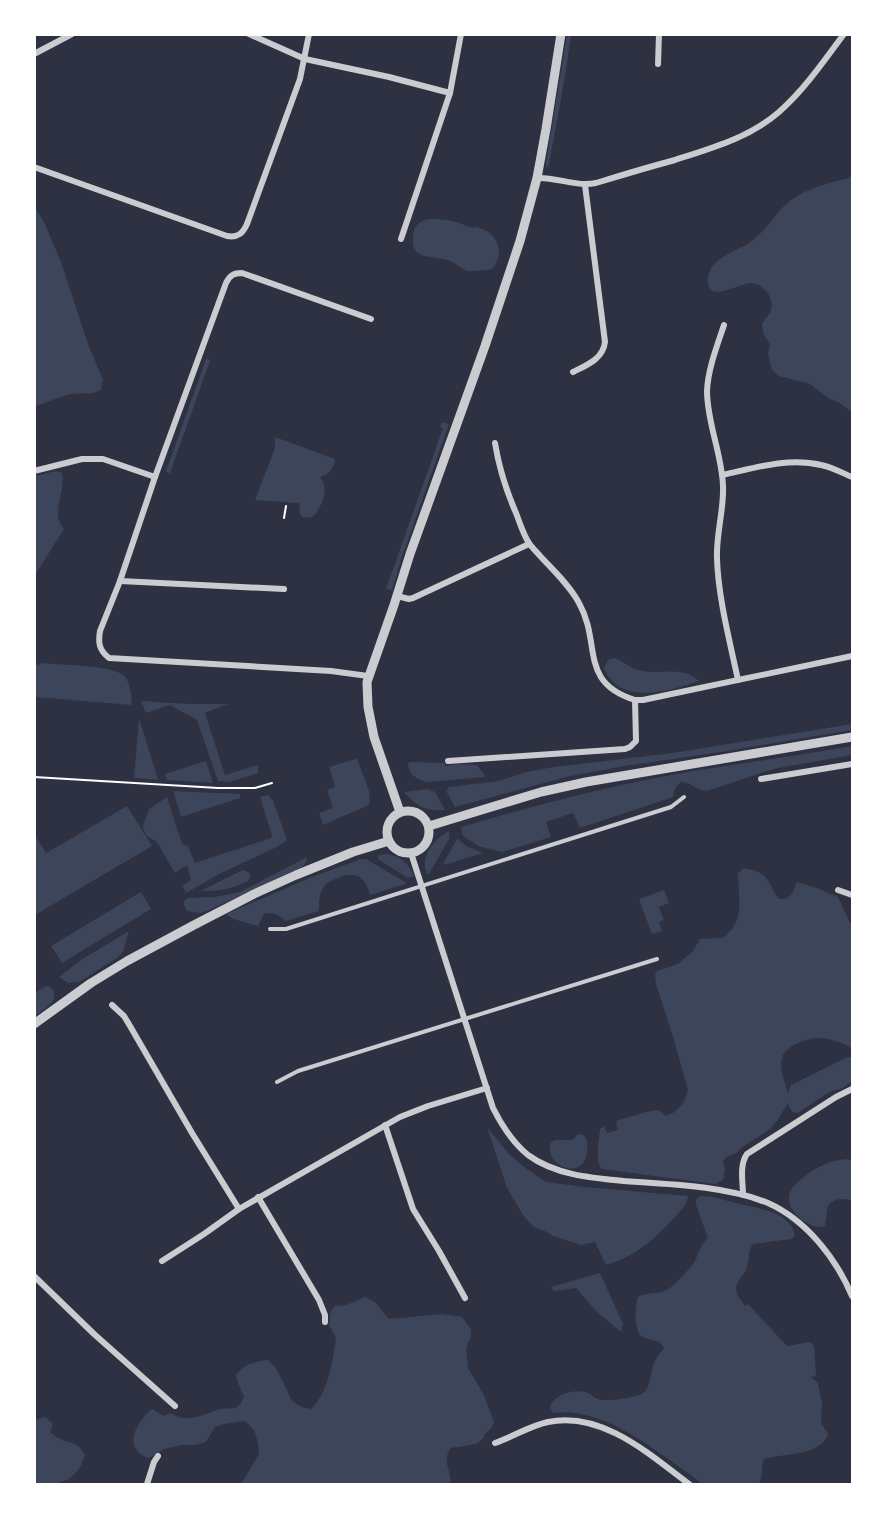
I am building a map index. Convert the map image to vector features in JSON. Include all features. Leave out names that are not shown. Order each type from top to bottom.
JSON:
[{"type":"street","points":[[34,54],[72,34]]},
{"type":"street","points":[[249,34],[305,58],[389,76],[450,93]]},
{"type":"street","points":[[34,167],[235,237],[243,232],[248,224],[300,79],[309,34]]},
{"type":"street","points":[[401,239],[450,93],[461,34]]},
{"type":"street","points":[[400,812],[374,737],[368,707],[369,676],[425,509],[500,303],[520,241],[537,178],[561,34]]},
{"type":"street","points":[[658,64],[659,34]]},
{"type":"street","points":[[537,178],[585,185],[707,150],[739,138],[756,129],[778,112],[794,96],[844,34]]},
{"type":"street","points":[[573,372],[595,360],[601,353],[605,342],[585,185]]},
{"type":"street","points":[[369,676],[331,671],[110,658],[102,653],[99,639],[155,477],[226,283],[232,275],[242,273],[371,319]]},
{"type":"street","points":[[724,325],[708,380],[707,393],[722,475],[723,500],[717,557],[718,576],[738,680]]},
{"type":"street","points":[[495,442],[498,465],[506,490],[529,544],[575,595],[590,629],[593,660],[601,679],[616,692],[635,700],[643,700],[852,656]]},
{"type":"street","points":[[34,471],[82,459],[103,459],[155,477]]},
{"type":"street","points":[[722,475],[777,463],[798,462],[822,465],[852,477]]},
{"type":"street","points":[[397,596],[413,598],[529,544]]},
{"type":"street","points":[[120,581],[284,589]]},
{"type":"street","points":[[448,761],[625,749],[636,741],[635,700]]},
{"type":"street","points":[[429,826],[540,792],[575,784],[852,737]]},
{"type":"street","points":[[761,779],[852,764]]},
{"type":"street","points":[[400,812],[414,812],[426,820],[429,826],[430,832],[426,844],[411,853],[400,852],[388,840],[387,827],[394,816],[400,812]]},
{"type":"street","points":[[34,1024],[91,983],[194,924],[296,875],[388,840]]},
{"type":"street","points":[[411,853],[493,1108],[508,1135],[530,1156],[557,1170],[591,1177],[701,1187],[755,1198],[781,1210],[807,1231],[833,1259],[852,1296]]},
{"type":"street","points":[[838,890],[852,895]]},
{"type":"street","points":[[112,1005],[124,1016],[239,1209]]},
{"type":"street","points":[[162,1261],[258,1197],[385,1125],[413,1111],[487,1088]]},
{"type":"street","points":[[743,1195],[742,1166],[747,1154],[852,1089]]},
{"type":"street","points":[[385,1125],[413,1209],[465,1298]]},
{"type":"street","points":[[258,1197],[319,1300],[325,1315],[325,1322]]},
{"type":"street","points":[[34,1276],[94,1334],[175,1406]]},
{"type":"street","points":[[495,1443],[551,1422],[568,1421],[592,1424],[639,1447],[689,1485]]},
{"type":"street","points":[[147,1485],[158,1456]]},
{"type":"lane","points":[[270,929],[286,929],[671,807],[684,797]]},
{"type":"lane","points":[[277,1082],[298,1071],[657,959]]},
{"type":"path","points":[[284,518],[286,506]]},
{"type":"path","points":[[34,777],[218,788],[255,788],[272,783]]},
{"type":"shaded area","points":[[567,35],[571,35],[548,168],[546,163]]},
{"type":"shaded area","points":[[852,173],[852,412],[810,384],[779,376],[772,370],[768,355],[770,344],[763,333],[762,324],[770,313],[772,303],[761,286],[751,283],[717,292],[712,291],[708,286],[708,278],[710,271],[719,260],[752,241],[790,201],[816,187],[849,178]]},
{"type":"shaded area","points":[[34,206],[44,222],[61,262],[88,344],[103,380],[101,390],[97,392],[68,395],[35,406]]},
{"type":"shaded area","points":[[427,219],[452,221],[479,228],[491,234],[499,251],[492,269],[468,271],[447,260],[418,253],[413,244],[414,230],[417,225]]},
{"type":"shaded area","points":[[206,359],[210,361],[170,473],[168,473],[166,471]]},
{"type":"shaded area","points":[[442,422],[449,424],[392,590],[386,589],[443,428],[440,427]]},
{"type":"shaded area","points":[[275,437],[335,459],[330,471],[320,477],[324,487],[323,498],[311,518],[302,517],[299,503],[255,500],[275,448]]},
{"type":"shaded area","points":[[56,471],[62,473],[63,480],[58,516],[64,529],[35,575],[35,476]]},
{"type":"shaded area","points":[[614,658],[635,669],[684,673],[699,681],[660,692],[633,692],[621,688],[611,680],[604,668],[608,660]]},
{"type":"shaded area","points":[[42,663],[87,666],[120,673],[128,683],[132,705],[35,697],[35,666]]},
{"type":"shaded area","points":[[141,701],[228,704],[205,713],[225,775],[258,765],[258,773],[230,782],[218,781],[197,720],[170,705],[146,713]]},
{"type":"shaded area","points":[[139,718],[158,780],[134,778]]},
{"type":"shaded area","points":[[852,724],[852,730],[566,777],[455,807],[446,791],[449,787],[499,781],[526,772],[554,767],[673,753]]},
{"type":"shaded area","points":[[852,746],[852,755],[773,769],[707,791],[681,782],[676,787],[673,797],[580,828],[573,813],[546,822],[551,837],[502,852],[478,846],[463,836],[461,827],[565,798],[644,780]]},
{"type":"shaded area","points":[[357,759],[369,791],[370,802],[367,806],[323,825],[319,813],[333,808],[327,790],[335,787],[329,767]]},
{"type":"shaded area","points":[[206,761],[213,783],[167,780],[165,774]]},
{"type":"shaded area","points":[[408,763],[445,763],[445,766],[477,765],[486,777],[426,782],[411,773]]},
{"type":"shaded area","points":[[428,789],[435,792],[445,810],[422,807],[404,792]]},
{"type":"shaded area","points":[[173,791],[240,794],[240,798],[181,817]]},
{"type":"shaded area","points":[[268,795],[273,801],[287,840],[186,893],[182,886],[191,880],[187,865],[175,873],[157,842],[147,836],[144,831],[143,826],[149,809],[167,797],[182,844],[188,846],[195,863],[271,838],[260,797]]},
{"type":"shaded area","points":[[127,806],[152,846],[35,915],[35,835],[46,853]]},
{"type":"shaded area","points":[[449,831],[449,839],[427,874],[425,861],[429,849]]},
{"type":"shaded area","points":[[457,839],[466,846],[483,853],[444,865]]},
{"type":"shaded area","points":[[385,854],[403,861],[414,876],[408,878],[379,860],[377,855]]},
{"type":"shaded area","points":[[307,857],[302,867],[207,911],[200,913],[187,911],[184,905],[184,901],[188,898],[214,897],[240,892]]},
{"type":"shaded area","points":[[366,859],[405,884],[370,895],[365,883],[358,876],[342,876],[329,882],[322,890],[319,911],[286,921],[276,914],[267,913],[264,914],[258,926],[233,919],[226,914],[312,877]]},
{"type":"shaded area","points":[[743,868],[763,875],[779,899],[786,899],[792,894],[797,882],[838,897],[852,924],[852,1049],[845,1044],[831,1040],[808,1039],[785,1052],[781,1064],[788,1093],[791,1085],[852,1056],[852,1081],[843,1088],[829,1092],[798,1113],[792,1112],[788,1103],[770,1129],[735,1154],[726,1157],[723,1162],[725,1170],[723,1180],[715,1184],[602,1169],[598,1161],[600,1129],[604,1126],[607,1133],[618,1130],[616,1121],[646,1112],[658,1110],[666,1116],[675,1112],[684,1102],[688,1090],[655,975],[657,971],[678,964],[693,951],[700,939],[722,938],[727,935],[739,913],[738,874]]},
{"type":"shaded area","points":[[243,870],[251,876],[248,881],[226,889],[201,891]]},
{"type":"shaded area","points":[[664,890],[669,903],[659,907],[664,920],[659,922],[662,931],[652,934],[639,899]]},
{"type":"shaded area","points":[[141,892],[151,909],[62,963],[51,946]]},
{"type":"shaded area","points":[[129,931],[123,952],[117,958],[79,982],[68,983],[59,977],[81,960]]},
{"type":"shaded area","points":[[46,986],[51,987],[54,992],[53,1000],[35,1016],[35,993]]},
{"type":"shaded area","points":[[487,1127],[509,1154],[546,1182],[688,1196],[686,1202],[653,1239],[636,1252],[606,1265],[595,1242],[581,1245],[553,1236],[534,1227],[525,1218],[507,1188]]},
{"type":"shaded area","points":[[582,1134],[587,1143],[585,1161],[572,1169],[558,1164],[550,1151],[551,1142],[573,1140],[577,1135]]},
{"type":"shaded area","points":[[846,1159],[852,1160],[852,1201],[840,1199],[828,1205],[825,1226],[812,1225],[799,1218],[790,1206],[789,1199],[792,1189],[807,1174],[819,1167]]},
{"type":"shaded area","points":[[700,1196],[769,1211],[785,1220],[795,1235],[792,1239],[753,1244],[749,1252],[747,1268],[737,1283],[736,1291],[745,1306],[748,1304],[787,1346],[810,1342],[814,1346],[816,1376],[811,1377],[818,1383],[822,1403],[821,1423],[828,1434],[818,1447],[800,1453],[764,1459],[759,1484],[702,1484],[623,1430],[603,1420],[581,1414],[553,1413],[550,1407],[555,1399],[570,1392],[585,1392],[597,1399],[607,1400],[633,1396],[646,1391],[654,1363],[664,1348],[660,1342],[643,1337],[639,1333],[636,1318],[638,1297],[670,1288],[694,1262],[700,1248],[708,1238],[696,1205],[696,1200]]},
{"type":"shaded area","points":[[600,1273],[623,1324],[621,1332],[597,1312],[576,1288],[554,1291],[551,1287]]},
{"type":"shaded area","points":[[365,1297],[375,1302],[389,1319],[442,1314],[462,1317],[471,1329],[471,1337],[466,1348],[468,1368],[483,1393],[494,1422],[483,1439],[476,1444],[451,1448],[447,1457],[450,1484],[238,1484],[243,1481],[259,1454],[254,1430],[245,1421],[215,1427],[206,1442],[164,1449],[149,1458],[140,1454],[135,1448],[133,1442],[137,1428],[152,1409],[164,1416],[170,1413],[189,1418],[239,1406],[244,1397],[236,1375],[250,1364],[258,1362],[268,1360],[275,1367],[292,1401],[301,1407],[311,1409],[322,1394],[331,1366],[336,1338],[329,1325],[331,1311],[335,1306],[346,1305]]},
{"type":"shaded area","points":[[45,1417],[53,1424],[50,1432],[63,1440],[76,1444],[85,1455],[77,1471],[66,1480],[52,1484],[35,1484],[35,1420]]}]
